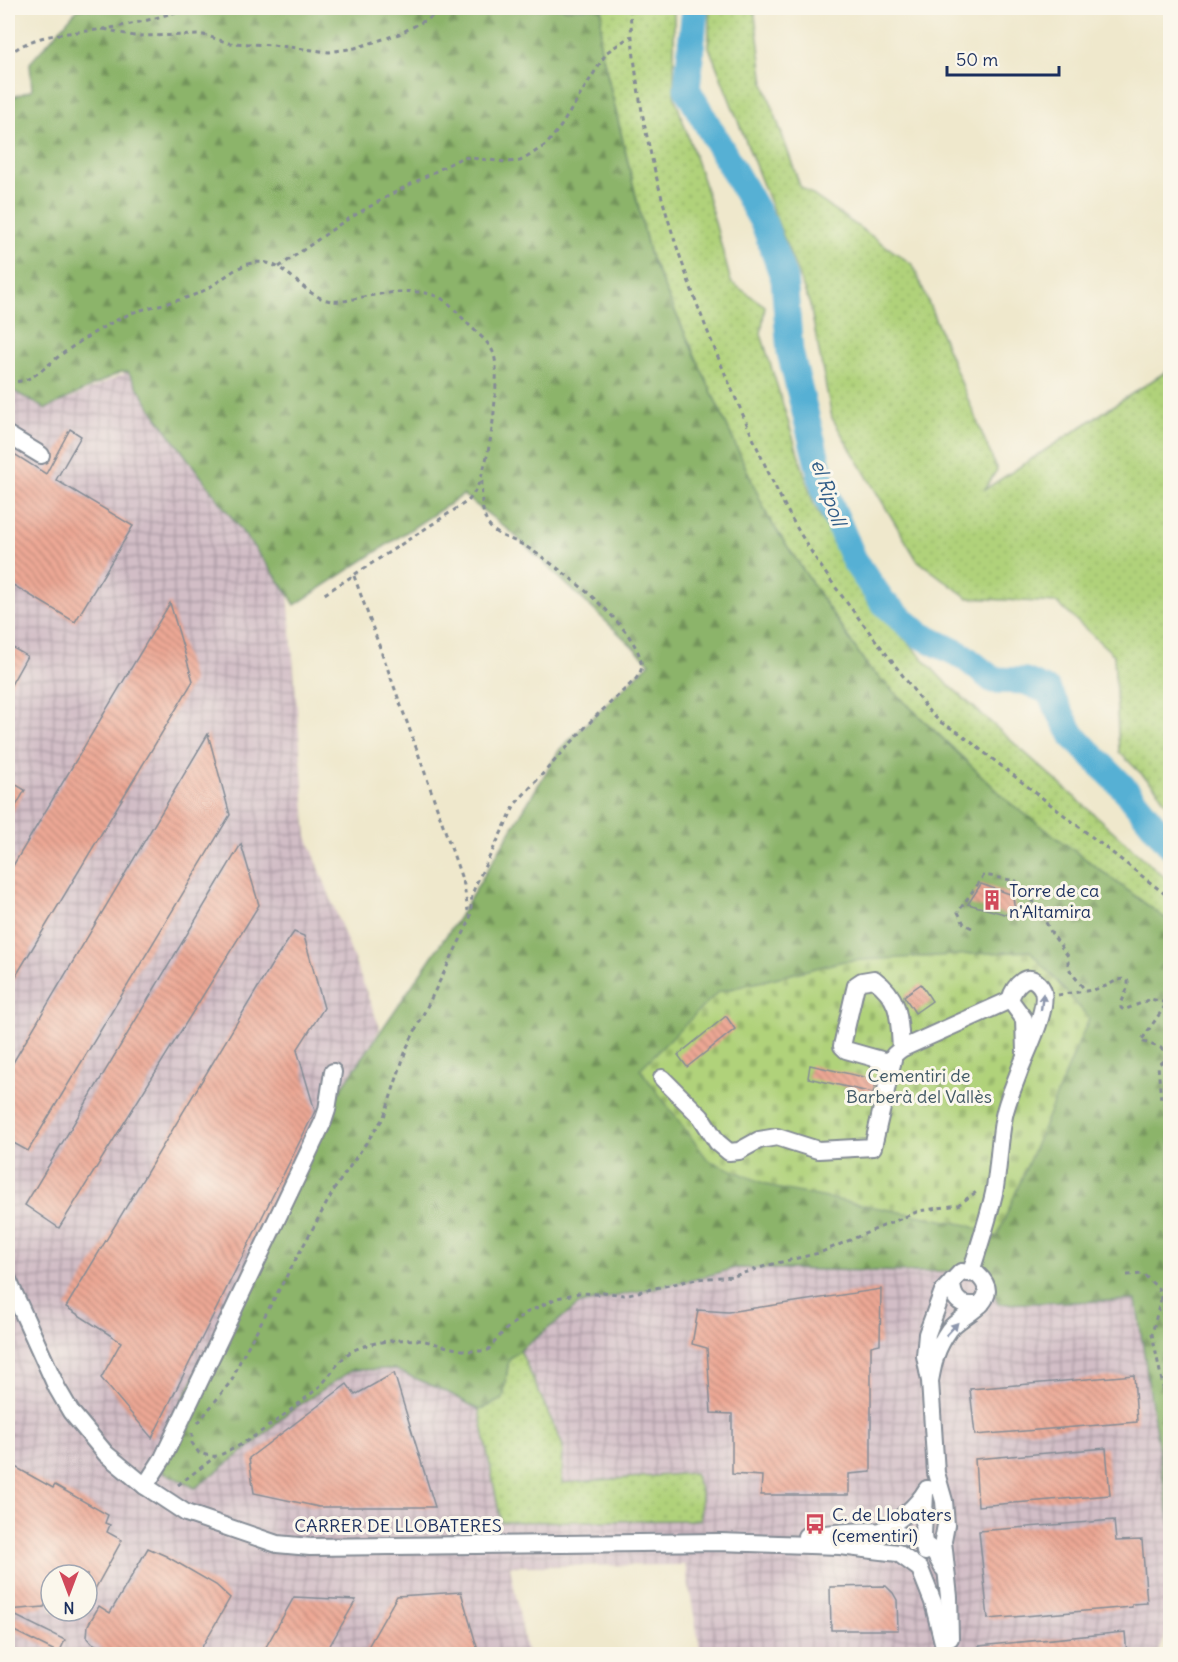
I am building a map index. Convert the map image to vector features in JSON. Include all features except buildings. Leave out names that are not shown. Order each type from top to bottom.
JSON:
[{"type":"street","points":[[8,435],[41,455]]},
{"type":"street","points":[[892,1063],[846,1050],[842,1046],[856,985],[862,981],[874,979],[886,988],[898,1006],[901,1049]]},
{"type":"street","points":[[663,1078],[701,1117],[717,1142],[729,1152],[739,1151],[759,1140],[777,1137],[818,1150],[873,1147],[894,1055],[901,1049],[1010,1000],[1018,983],[1024,980],[1039,984],[1044,997],[1037,1029],[1004,1114],[996,1179],[986,1224],[971,1272]]},
{"type":"street","points":[[1010,1000],[1024,1019],[1025,1057]]},
{"type":"street","points":[[146,1486],[163,1458],[323,1122],[333,1072]]},
{"type":"street","points":[[930,1381],[935,1352],[951,1326],[969,1315],[981,1304],[985,1296],[986,1286],[983,1279],[971,1272],[962,1272],[943,1291],[927,1334],[925,1356],[930,1381],[936,1473],[944,1501],[946,1525],[926,1557],[937,1585],[938,1618]]},
{"type":"street","name":"CARRER DE LLOBATERES","points":[[8,1280],[13,1306],[57,1388],[71,1412],[106,1454],[146,1486],[186,1513],[277,1544],[310,1548],[773,1542],[903,1545]]},
{"type":"street","points":[[952,1281],[953,1293],[964,1305],[981,1304]]},
{"type":"street","points":[[880,1532],[900,1520],[920,1501],[936,1473]]},
{"type":"street","points":[[925,1493],[931,1546],[945,1571],[949,1597],[948,1654]]},
{"type":"street","name":"CARRER DE LLOBATERES","points":[[773,1542],[791,1538],[872,1531],[880,1532],[903,1545]]},
{"type":"street","points":[[903,1545],[931,1546]]},
{"type":"street","points":[[903,1545],[920,1569],[948,1654]]},
{"type":"path","points":[[8,55],[20,44],[40,38],[104,29],[188,8]]},
{"type":"path","points":[[104,29],[134,36],[204,35],[229,43],[272,45],[329,52],[355,48],[399,34],[449,8]]},
{"type":"path","points":[[630,8],[631,36],[646,138],[669,226],[727,380],[770,477],[805,542],[848,605],[926,708],[940,722],[958,732],[1170,898]]},
{"type":"path","points":[[279,267],[343,222],[463,157],[472,156],[507,162],[520,161],[529,156],[547,144],[561,126],[607,52],[631,36]]},
{"type":"path","points":[[8,381],[18,383],[32,378],[61,355],[120,318],[206,290],[246,264],[258,262],[279,267],[326,300],[341,302],[410,291],[428,294],[446,302],[483,338],[493,352],[496,383],[494,418],[482,476],[475,494],[468,501],[323,595]]},
{"type":"path","points":[[215,1457],[198,1453],[192,1443],[192,1430],[232,1380],[241,1359],[335,1188],[384,1117],[407,1047],[470,920],[472,896],[476,884],[516,803],[593,719],[636,679],[641,671],[642,662],[634,644],[622,628],[583,588],[524,545],[492,529],[485,516],[482,501],[482,476]]},
{"type":"path","points":[[354,576],[464,885],[470,920]]},
{"type":"path","points":[[972,928],[964,924],[958,912],[984,875],[1016,881],[1020,894],[1036,903],[1052,934],[1068,956],[1068,966],[1071,972],[1085,990]]},
{"type":"path","points":[[1044,997],[1106,986],[1118,979],[1124,979],[1128,981],[1121,1001],[1121,1008],[1124,1010],[1151,999],[1167,1003],[1149,1026],[1141,1041],[1161,1048],[1168,1059],[1158,1065],[1161,1100],[1170,1110]]},
{"type":"path","points":[[178,1485],[215,1457],[242,1444],[278,1419],[320,1386],[350,1352],[363,1346],[416,1340],[473,1353],[488,1350],[504,1331],[526,1313],[547,1301],[573,1293],[603,1292],[624,1295],[696,1279],[734,1276],[819,1253],[919,1211],[958,1206],[996,1179]]},
{"type":"path","points":[[1127,1275],[1143,1274],[1158,1288],[1161,1298],[1152,1334],[1164,1391],[1170,1445]]},
{"type":"path","points":[[1161,1298],[1170,1296]]},
{"type":"path","points":[[1164,1654],[1170,1643]]},
{"type":"shaded area","points":[[128,372],[288,593],[307,836],[380,1028],[150,1466],[195,1488],[256,1442],[286,1414],[352,1370],[393,1369],[451,1394],[479,1410],[503,1399],[509,1359],[580,1304],[696,1279],[735,1268],[916,1272],[985,1270],[998,1304],[1136,1300],[1170,1526],[1170,1623],[1158,1654],[701,1654],[685,1565],[510,1566],[527,1654],[8,1654],[8,382],[47,409]]},
{"type":"green space","points":[[86,8],[602,8],[600,44],[650,256],[769,519],[868,667],[1010,803],[1170,922],[1170,1526],[1136,1300],[998,1304],[985,1270],[916,1272],[735,1268],[696,1279],[580,1304],[509,1359],[503,1399],[479,1410],[451,1394],[394,1369],[352,1370],[286,1414],[256,1442],[195,1488],[150,1465],[341,1089],[459,917],[560,749],[650,663],[510,531],[463,495],[295,605],[156,416],[128,372],[121,372],[46,409],[8,388],[8,99],[32,90],[30,63],[77,10]]},
{"type":"green space","points":[[602,8],[674,8],[674,95],[706,189],[731,282],[765,306],[761,334],[814,505],[864,594],[941,678],[1170,882],[1170,922],[1010,803],[868,667],[769,519],[650,256],[600,44]]},
{"type":"green space","points":[[709,8],[754,8],[764,83],[800,186],[913,265],[997,470],[984,490],[1170,369],[1170,809],[1156,788],[1119,752],[1114,655],[1057,603],[968,598],[917,560],[832,418],[810,305],[709,47]]},
{"type":"green space","name":"Cementiri de Barberà del Vallès","points":[[1030,951],[1089,1018],[997,1237],[968,1225],[775,1188],[708,1160],[640,1069],[718,992],[844,961]]},
{"type":"green space","points":[[520,1350],[563,1446],[562,1483],[694,1473],[701,1492],[700,1520],[501,1522],[479,1410],[503,1399],[509,1359]]},
{"type":"waterway","name":"el Ripoll","points":[[695,8],[687,89],[764,224],[784,279],[790,352],[825,492],[854,560],[883,602],[920,635],[963,656],[993,680],[1025,681],[1048,691],[1073,736],[1123,787],[1170,845]]},
{"type":"place","name":"Torre de ca n'Altamira","points":[[992,900]]},
{"type":"place","name":"C. de Llobaters (cementiri)","points":[[815,1524]]}]
